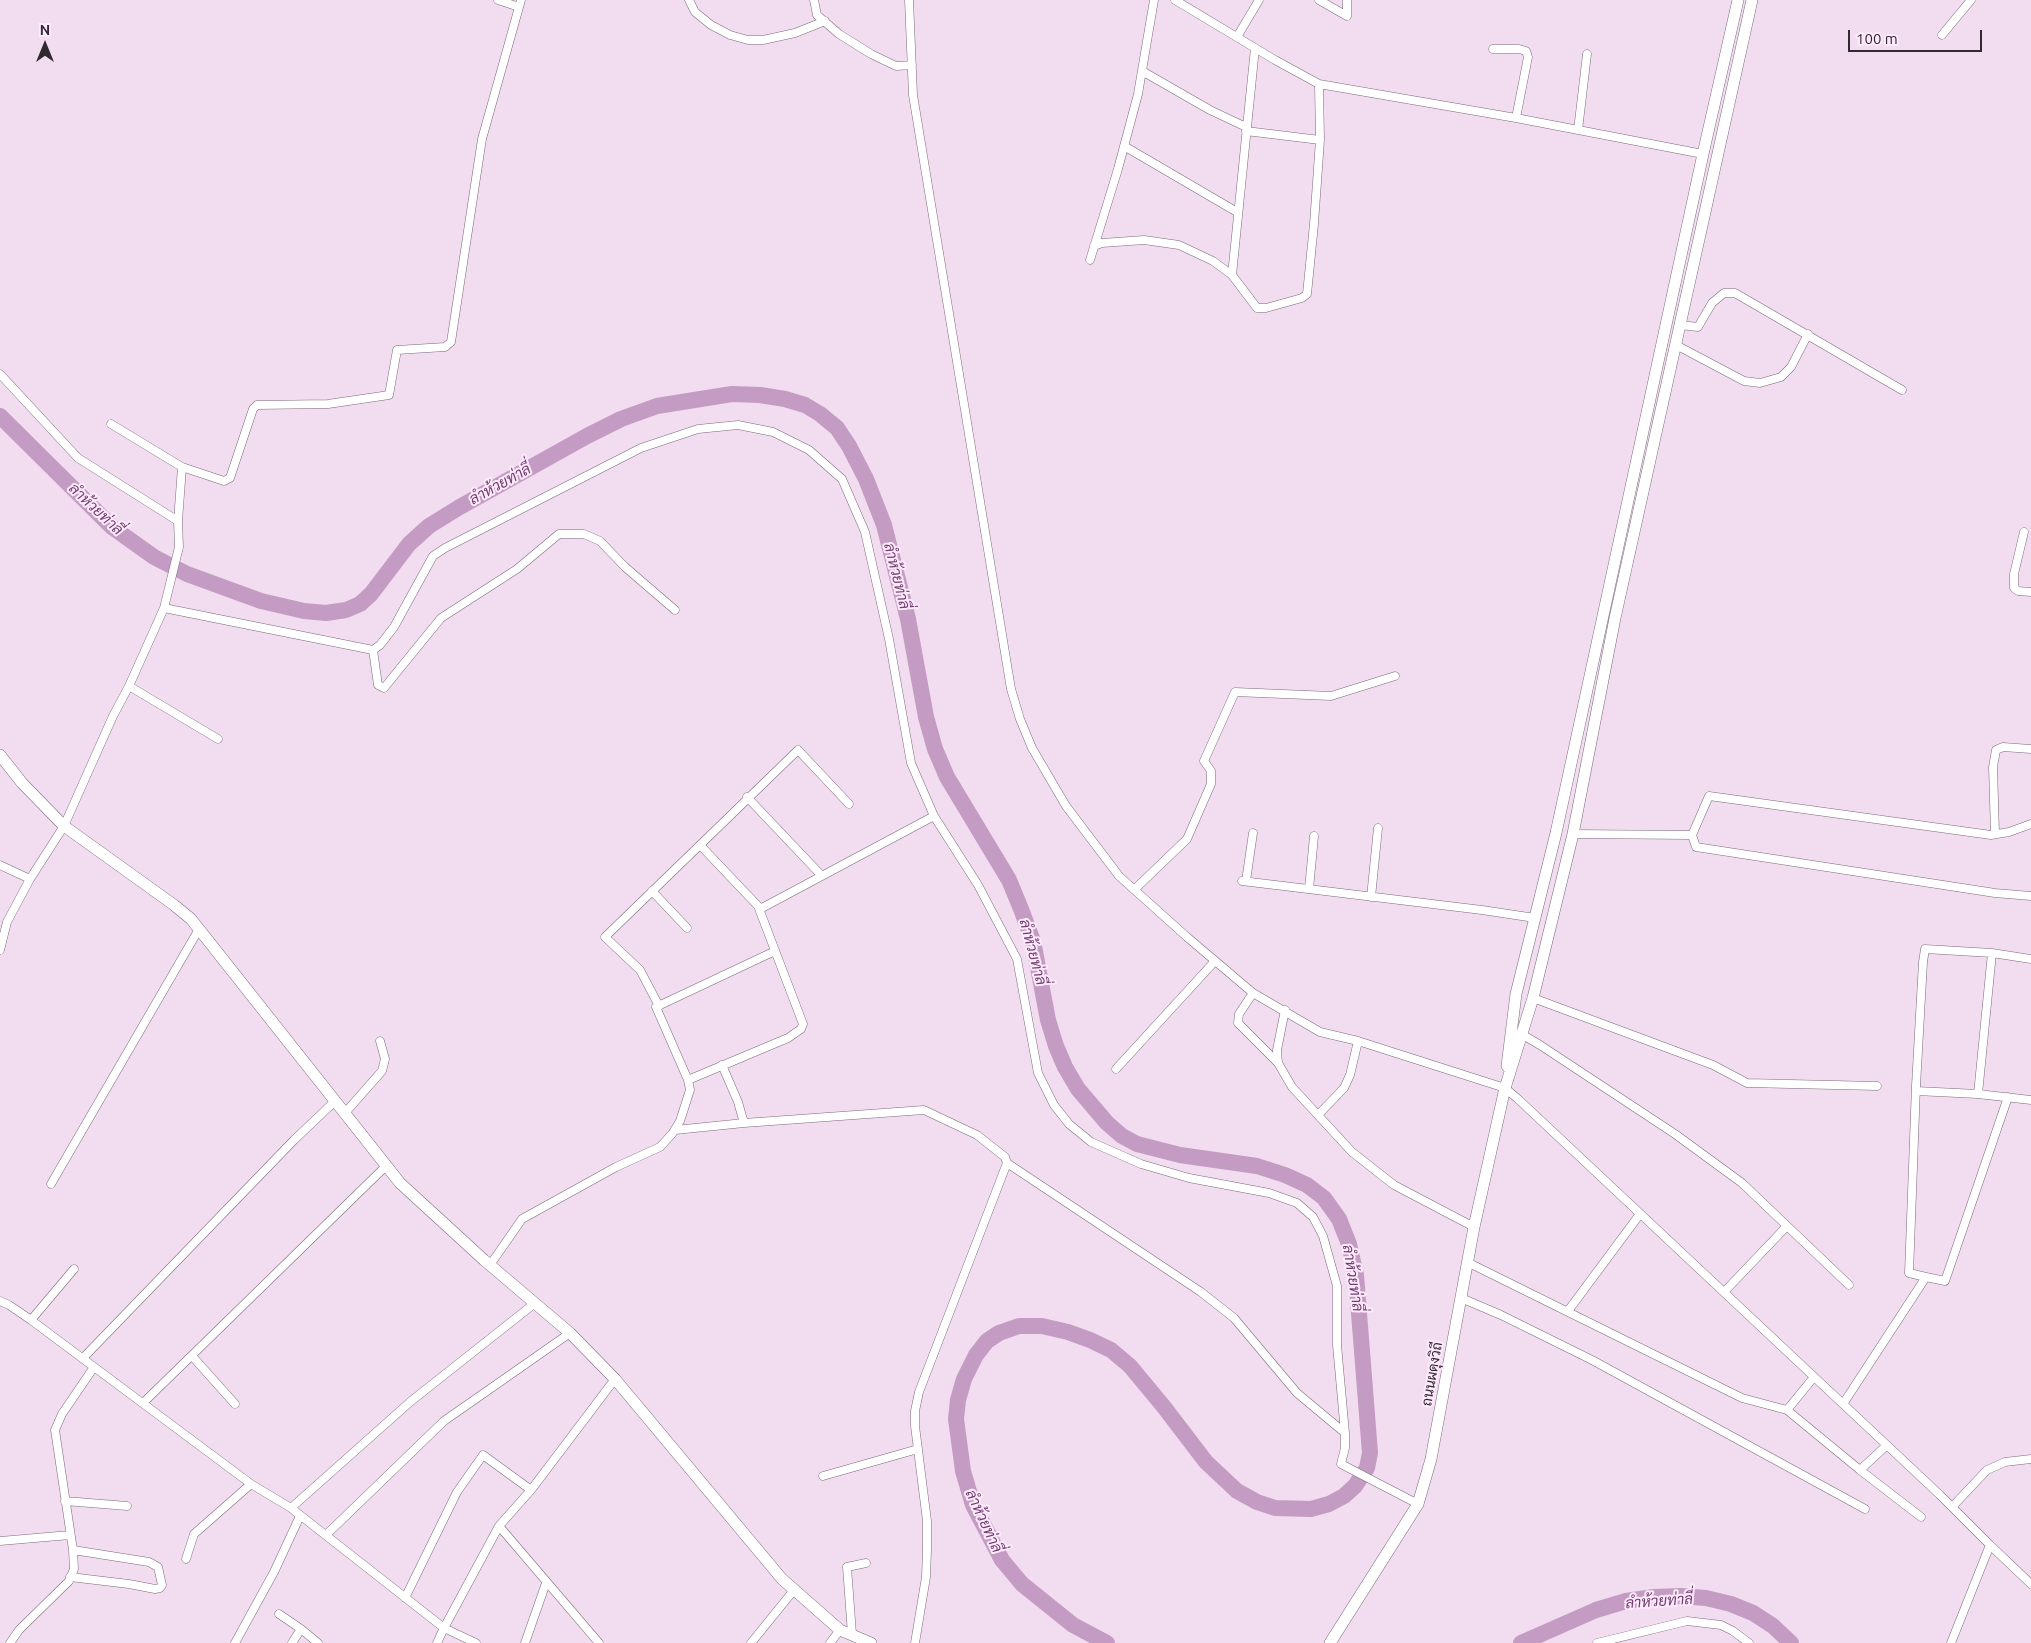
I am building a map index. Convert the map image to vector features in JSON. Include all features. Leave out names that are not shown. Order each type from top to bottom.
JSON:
[{"type":"main road","points":[[1505,1088],[1516,994],[1559,823],[1738,0]]},
{"type":"main road","points":[[1505,1088],[1533,998],[1572,834],[1615,618],[1719,158],[1752,0]]},
{"type":"main road","points":[[0,755],[22,783],[64,826],[174,904],[191,919],[400,1183],[490,1265],[570,1334],[615,1378],[782,1579],[840,1630],[871,1643]]},
{"type":"main road","name":"ถนนผดุงวิถี","points":[[1330,1643],[1418,1504],[1437,1435],[1467,1262],[1505,1088]]},
{"type":"street","points":[[112,424],[182,467],[224,482],[230,478],[256,405],[328,404],[389,395],[397,350],[446,347],[451,342],[482,139],[520,4],[498,0]]},
{"type":"street","points":[[689,0],[695,12],[711,25],[730,35],[748,40],[763,40],[795,33],[825,21]]},
{"type":"street","points":[[814,0],[817,15],[839,34],[871,54],[896,66],[912,66]]},
{"type":"street","points":[[909,0],[913,95],[1011,690],[1020,719],[1043,770],[1072,813],[1119,876],[1253,993],[1320,1032],[1505,1088],[1887,1445],[2031,1584]]},
{"type":"street","points":[[1090,260],[1124,146],[1142,71],[1154,0]]},
{"type":"street","points":[[1175,0],[1237,38],[1319,84],[1516,118],[1703,154]]},
{"type":"street","points":[[1237,38],[1259,0]]},
{"type":"street","points":[[1318,0],[1347,16],[1347,0]]},
{"type":"street","points":[[1942,35],[1970,0]]},
{"type":"street","points":[[1232,275],[1255,48]]},
{"type":"street","points":[[1493,49],[1520,49],[1526,51],[1528,58],[1516,118]]},
{"type":"street","points":[[1578,130],[1587,54]]},
{"type":"street","points":[[1142,71],[1246,129],[1320,140]]},
{"type":"street","points":[[1094,246],[1102,243],[1144,240],[1180,246],[1213,261],[1232,275],[1256,308],[1266,308],[1302,298],[1307,294],[1320,140],[1319,84]]},
{"type":"street","points":[[1124,146],[1237,212]]},
{"type":"street","points":[[1680,325],[1698,327],[1712,303],[1724,293],[1735,293],[1902,390]]},
{"type":"street","points":[[1676,345],[1744,381],[1760,383],[1782,377],[1791,367],[1808,334]]},
{"type":"street","points":[[0,374],[78,458],[178,521]]},
{"type":"street","points":[[166,604],[373,650],[380,645],[394,627],[433,556],[445,548],[641,448],[698,429],[738,425],[773,432],[809,450],[842,479],[865,532],[889,639],[911,763],[934,816],[978,885],[1017,959],[1038,1073],[1054,1105],[1069,1124],[1091,1142],[1142,1164],[1189,1178],[1269,1193],[1297,1202],[1313,1217],[1323,1236],[1336,1286],[1337,1345],[1344,1433],[1341,1464],[1418,1504]]},
{"type":"street","points":[[0,950],[3,920],[64,826],[113,716],[130,686],[166,604],[179,548],[178,521],[182,467]]},
{"type":"street","points":[[2024,532],[2014,574],[2014,588],[2031,592]]},
{"type":"street","points":[[373,650],[378,685],[384,688],[442,618],[517,569],[552,538],[563,533],[584,534],[600,541],[625,567],[674,610]]},
{"type":"street","points":[[1135,889],[1187,839],[1211,784],[1211,771],[1204,761],[1235,692],[1331,696],[1395,676]]},
{"type":"street","points":[[130,686],[218,739]]},
{"type":"street","points":[[1994,834],[1993,767],[1996,750],[2003,747],[2031,749]]},
{"type":"street","points":[[659,1006],[640,970],[605,937],[747,797],[798,750],[849,804]]},
{"type":"street","points":[[2031,824],[2009,832],[1981,834],[1709,796],[1692,835],[1696,847],[2031,896]]},
{"type":"street","points":[[747,797],[821,875]]},
{"type":"street","points":[[760,909],[934,816]]},
{"type":"street","points":[[1371,897],[1378,828]]},
{"type":"street","points":[[1253,833],[1244,881],[1535,918]]},
{"type":"street","points":[[1572,834],[1692,835]]},
{"type":"street","points":[[1309,889],[1314,836]]},
{"type":"street","points":[[688,1080],[788,1038],[801,1029],[803,1024],[760,909],[700,845]]},
{"type":"street","points":[[0,865],[30,879]]},
{"type":"street","points":[[652,891],[687,928]]},
{"type":"street","points":[[50,1184],[199,929]]},
{"type":"street","points":[[2008,1097],[1944,1281],[1909,1273],[1916,1091],[1925,949],[1992,953],[2031,959]]},
{"type":"street","points":[[490,1265],[522,1218],[616,1167],[660,1147],[675,1130],[686,1106],[690,1090],[688,1080],[656,1008],[775,951]]},
{"type":"street","points":[[1978,1094],[1992,953]]},
{"type":"street","points":[[1116,1069],[1215,961]]},
{"type":"street","points":[[1253,993],[1239,1014],[1238,1023],[1278,1063],[1292,1087],[1352,1152],[1394,1185],[1474,1227]]},
{"type":"street","points":[[1533,998],[1713,1064],[1747,1083],[1877,1086]]},
{"type":"street","points":[[1278,1063],[1277,1050],[1285,1010]]},
{"type":"street","points":[[1523,1035],[1705,1156],[1742,1183],[1849,1285]]},
{"type":"street","points":[[344,1114],[382,1071],[385,1059],[380,1041]]},
{"type":"street","points":[[1318,1115],[1344,1088],[1350,1076],[1358,1042]]},
{"type":"street","points":[[722,1065],[738,1102],[744,1123]]},
{"type":"street","points":[[1916,1091],[1978,1094],[2031,1100]]},
{"type":"street","points":[[83,1358],[334,1102]]},
{"type":"street","points":[[675,1130],[924,1110],[977,1135],[1005,1157],[1006,1163],[919,1392],[915,1411],[927,1521],[926,1577],[915,1643]]},
{"type":"street","points":[[1006,1163],[1208,1297],[1234,1318],[1297,1394],[1344,1433]]},
{"type":"street","points":[[143,1403],[386,1166]]},
{"type":"street","points":[[1568,1311],[1640,1214]]},
{"type":"street","points":[[1724,1292],[1787,1226]]},
{"type":"street","points":[[1467,1262],[1742,1398],[1787,1410],[1921,1517]]},
{"type":"street","points":[[31,1320],[74,1269]]},
{"type":"street","points":[[1843,1404],[1926,1277]]},
{"type":"street","points":[[1461,1298],[1501,1315],[1592,1360],[1865,1509]]},
{"type":"street","points":[[0,1301],[31,1320],[251,1484],[291,1508],[444,1628],[476,1643]]},
{"type":"street","points":[[291,1508],[410,1402],[535,1303]]},
{"type":"street","points":[[326,1535],[444,1421],[570,1334]]},
{"type":"street","points":[[192,1356],[236,1404]]},
{"type":"street","points":[[10,1643],[18,1630],[69,1581],[74,1569],[73,1550],[55,1430],[62,1414],[94,1367]]},
{"type":"street","points":[[1787,1410],[1814,1377]]},
{"type":"street","points":[[437,1643],[499,1526],[531,1490],[615,1378]]},
{"type":"street","points":[[1860,1470],[1887,1445]]},
{"type":"street","points":[[823,1476],[918,1449]]},
{"type":"street","points":[[405,1598],[457,1492],[483,1455],[531,1490]]},
{"type":"street","points":[[1952,1507],[1987,1470],[2005,1462],[2031,1459]]},
{"type":"street","points":[[186,1558],[194,1534],[251,1484]]},
{"type":"street","points":[[65,1502],[127,1506]]},
{"type":"street","points":[[235,1643],[274,1572],[300,1516]]},
{"type":"street","points":[[499,1526],[546,1583],[600,1643]]},
{"type":"street","points":[[0,1541],[70,1535]]},
{"type":"street","points":[[1951,1643],[1990,1545]]},
{"type":"street","points":[[70,1577],[156,1589],[162,1585],[158,1567],[150,1562],[73,1550]]},
{"type":"street","points":[[852,1634],[848,1566],[866,1563]]},
{"type":"street","points":[[525,1643],[546,1583]]},
{"type":"street","points":[[751,1643],[794,1590]]},
{"type":"street","points":[[279,1614],[318,1643]]},
{"type":"street","points":[[1597,1643],[1687,1621],[1721,1625],[1749,1643]]},
{"type":"street","points":[[292,1643],[301,1629]]},
{"type":"street","points":[[830,1643],[840,1630]]},
{"type":"waterway","name":"ลำห้วยท่าลี่","points":[[0,416],[112,527],[154,557],[187,574],[261,601],[304,611],[326,613],[346,610],[360,604],[371,594],[409,544],[429,526],[587,436],[621,419],[657,406],[732,394],[760,395],[785,399],[805,405],[837,428],[849,446],[866,479],[884,525],[908,619],[926,717],[935,749],[947,777],[1009,880],[1033,941],[1048,1020],[1056,1046],[1065,1067],[1078,1089],[1107,1123],[1122,1136],[1137,1144],[1180,1155],[1257,1166],[1285,1175],[1307,1185],[1324,1198],[1339,1219],[1349,1244],[1356,1275],[1370,1453],[1367,1468],[1355,1486],[1344,1496],[1329,1504],[1311,1509],[1275,1508],[1257,1502],[1237,1491],[1206,1462],[1130,1366],[1111,1350],[1090,1340],[1068,1332],[1042,1326],[1019,1326],[999,1333],[987,1341],[976,1355],[964,1379],[958,1400],[956,1419],[963,1471],[973,1505],[1002,1560],[1022,1584],[1073,1625],[1107,1643]]},
{"type":"waterway","name":"ลำห้วยท่าลี่","points":[[1521,1643],[1596,1610],[1626,1601],[1681,1596],[1706,1598],[1731,1604],[1753,1613],[1773,1626],[1791,1643]]}]
